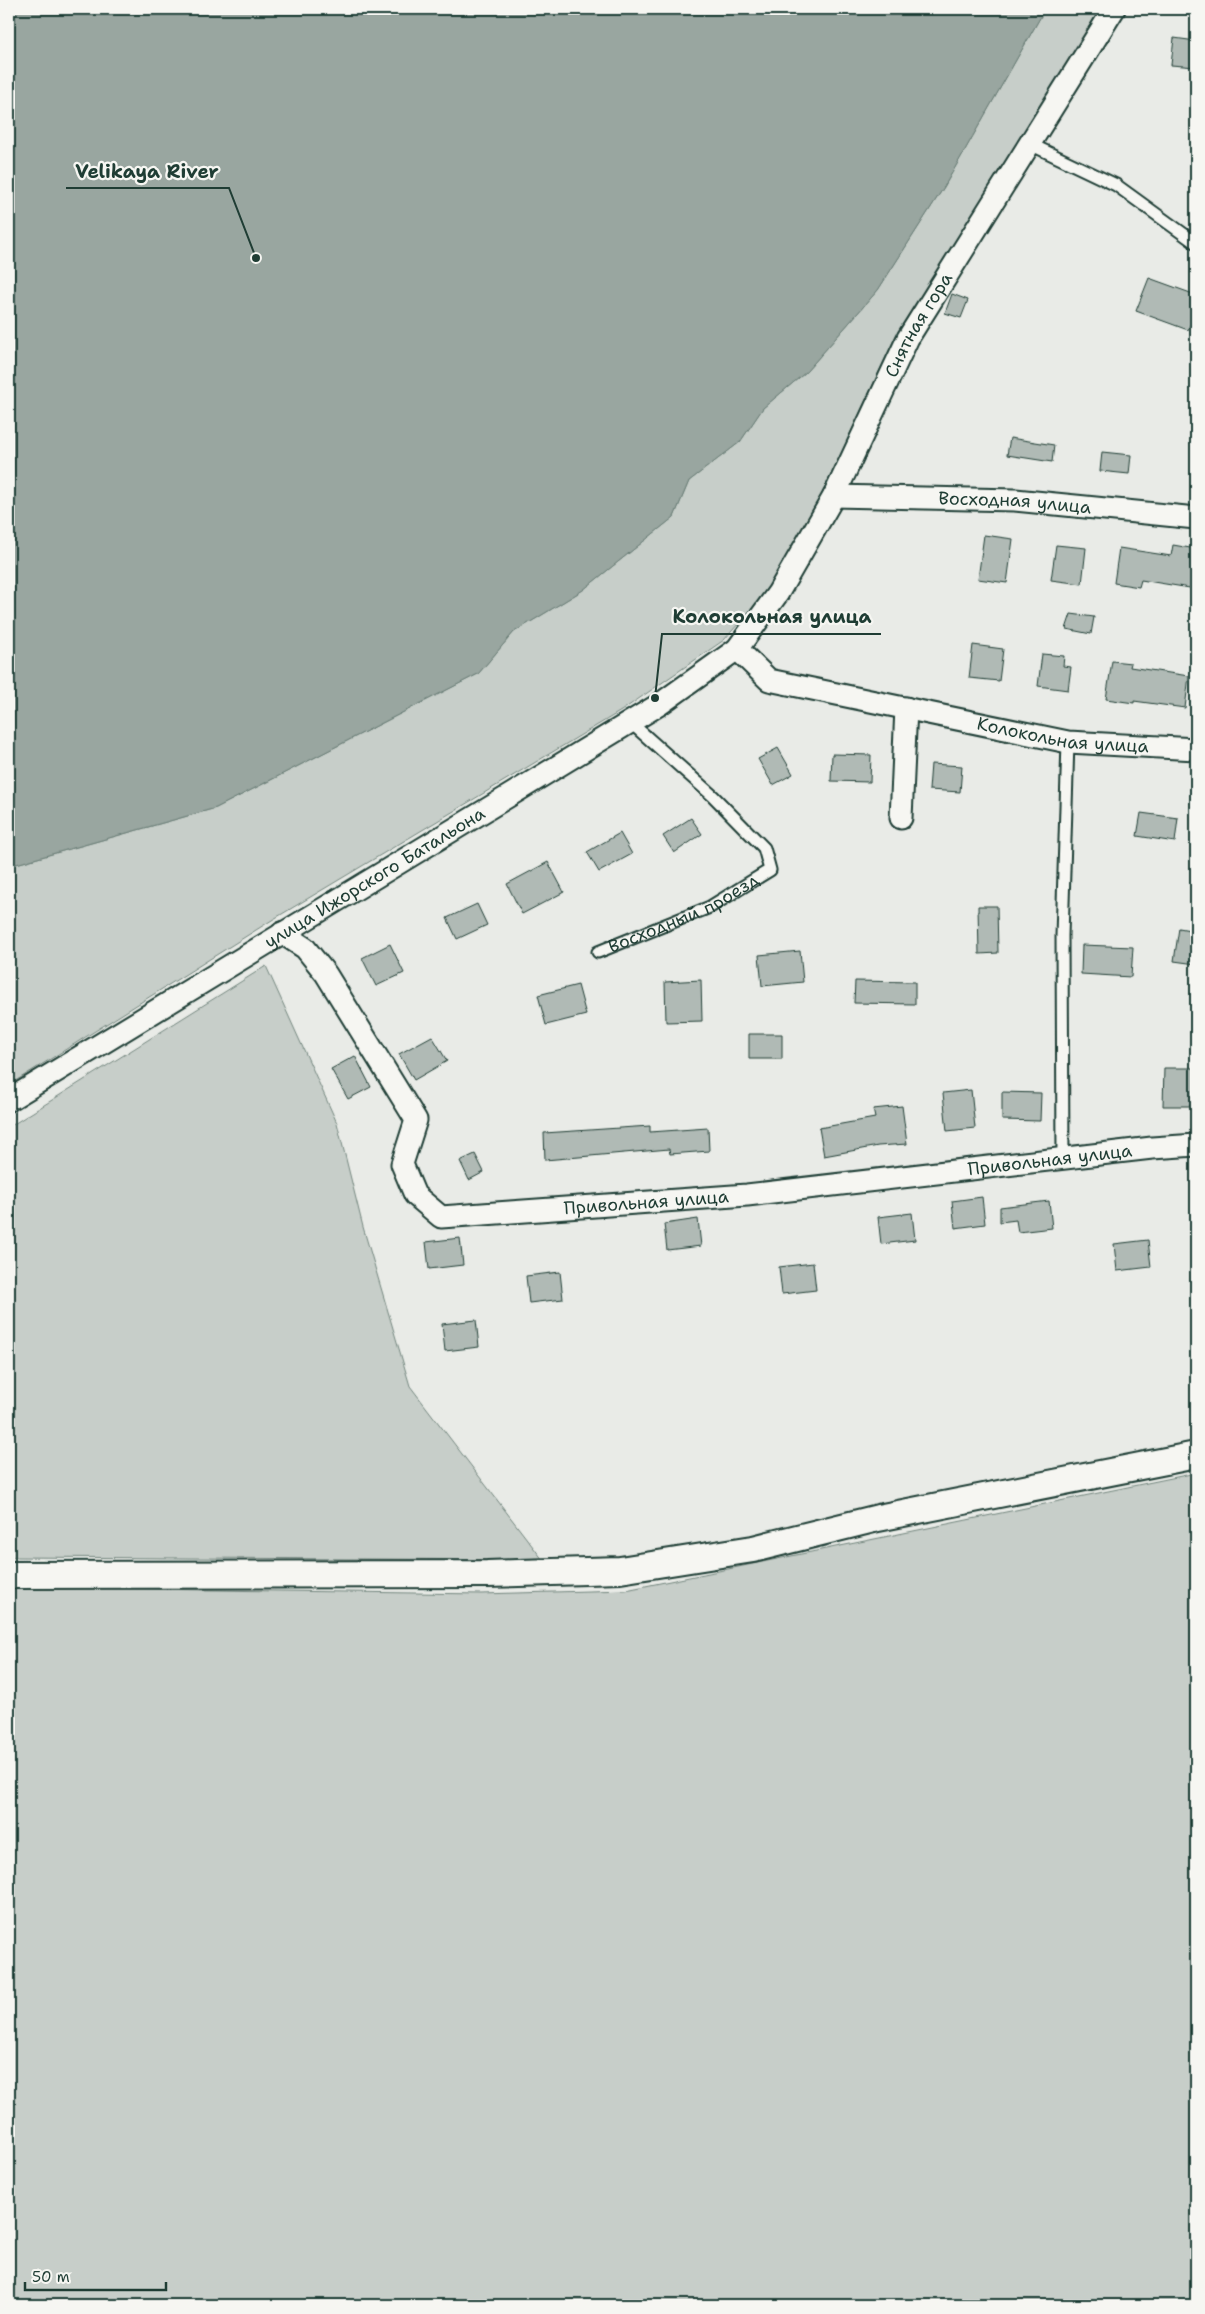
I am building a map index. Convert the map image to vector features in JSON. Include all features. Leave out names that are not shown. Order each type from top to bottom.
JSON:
[{"type":"street","name":"Снятная гора","points":[[737,649],[778,593],[834,496],[908,338],[1114,9]]},
{"type":"street","name":"Восходная улица","points":[[834,496],[1015,500],[1196,518]]},
{"type":"street","name":"Колокольная улица","points":[[737,649],[769,680],[1068,742],[1196,748]]},
{"type":"street","name":"улица Ижорского Батальона","points":[[9,1100],[660,704],[737,649]]},
{"type":"street","points":[[901,818],[906,708]]},
{"type":"street","name":"Привольная улица","points":[[282,933],[305,948],[326,974],[416,1120],[402,1164],[416,1194],[441,1216],[748,1195],[1063,1158],[1196,1145]]},
{"type":"street","points":[[9,1575],[477,1574],[620,1570],[753,1549],[878,1518],[1196,1455]]},
{"type":"lane","points":[[1030,144],[1116,185],[1196,242]]},
{"type":"lane","name":"Восходный проезд","points":[[598,952],[710,907],[770,870],[764,848],[713,796],[630,722]]},
{"type":"lane","points":[[1063,1158],[1062,936],[1068,742]]},
{"type":"shaded area","points":[[9,9],[1045,9],[944,187],[878,290],[806,372],[763,408],[740,442],[689,481],[674,517],[583,590],[514,632],[478,674],[216,808],[9,866]]},
{"type":"shaded area","points":[[1045,9],[1103,9],[896,335],[823,492],[770,588],[724,640],[621,711],[272,920],[9,1085],[9,866],[216,808],[478,674],[514,632],[583,590],[674,517],[689,481],[740,442],[763,408],[806,372],[878,290],[944,187]]},
{"type":"shaded area","points":[[266,966],[337,1123],[363,1227],[410,1386],[543,1560],[9,1557],[9,1127]]},
{"type":"shaded area","points":[[1196,1473],[1196,2305],[9,2305],[9,1587],[481,1594],[626,1590]]},
{"type":"building","points":[[1174,38],[1196,41],[1196,67],[1171,65]]},
{"type":"building","points":[[1149,278],[1196,295],[1196,310],[1188,330],[1136,311]]},
{"type":"building","points":[[952,294],[968,300],[961,318],[945,313]]},
{"type":"building","points":[[1010,438],[1054,445],[1052,462],[1007,455]]},
{"type":"building","points":[[1102,452],[1131,455],[1129,474],[1100,471]]},
{"type":"building","points":[[984,535],[1013,539],[1007,583],[978,579]]},
{"type":"building","points":[[1056,545],[1086,548],[1082,584],[1051,580]]},
{"type":"building","points":[[1173,545],[1196,549],[1196,589],[1141,580],[1139,587],[1114,583],[1119,548],[1171,556]]},
{"type":"building","points":[[1071,614],[1094,617],[1091,634],[1066,629]]},
{"type":"building","points":[[973,645],[1003,649],[999,681],[969,678]]},
{"type":"building","points":[[1042,654],[1064,656],[1063,666],[1071,667],[1068,690],[1038,686]]},
{"type":"building","points":[[1112,661],[1131,663],[1130,667],[1189,676],[1185,708],[1106,699]]},
{"type":"building","points":[[778,748],[793,774],[773,785],[758,759]]},
{"type":"building","points":[[832,754],[871,755],[870,782],[831,781]]},
{"type":"building","points":[[931,764],[962,766],[960,792],[929,790]]},
{"type":"building","points":[[1141,813],[1178,818],[1175,842],[1137,836]]},
{"type":"building","points":[[691,818],[702,834],[674,853],[663,836]]},
{"type":"building","points":[[620,833],[632,854],[599,872],[587,852]]},
{"type":"building","points":[[548,862],[564,892],[522,914],[507,884]]},
{"type":"building","points":[[477,904],[487,925],[457,939],[447,918]]},
{"type":"building","points":[[978,906],[997,906],[998,953],[979,954]]},
{"type":"building","points":[[1179,928],[1196,931],[1196,964],[1174,961]]},
{"type":"building","points":[[390,944],[404,973],[376,986],[362,958]]},
{"type":"building","points":[[1082,945],[1133,947],[1131,977],[1081,974]]},
{"type":"building","points":[[800,951],[803,982],[762,986],[759,955]]},
{"type":"building","points":[[701,980],[702,1021],[666,1022],[665,982]]},
{"type":"building","points":[[855,981],[915,982],[915,1004],[854,1003]]},
{"type":"building","points":[[578,985],[586,1015],[546,1025],[538,995]]},
{"type":"building","points":[[749,1034],[782,1034],[782,1059],[749,1059]]},
{"type":"building","points":[[432,1036],[447,1061],[414,1080],[399,1054]]},
{"type":"building","points":[[355,1056],[371,1087],[348,1099],[331,1069]]},
{"type":"building","points":[[1164,1068],[1196,1068],[1196,1106],[1163,1106]]},
{"type":"building","points":[[971,1090],[975,1128],[947,1131],[943,1093]]},
{"type":"building","points":[[1002,1092],[1041,1093],[1040,1121],[1002,1120]]},
{"type":"building","points":[[902,1106],[907,1144],[878,1146],[824,1156],[819,1128],[875,1118],[873,1109]]},
{"type":"building","points":[[650,1126],[650,1132],[708,1128],[709,1151],[670,1154],[669,1149],[545,1160],[544,1133]]},
{"type":"building","points":[[475,1154],[484,1172],[469,1180],[460,1161]]},
{"type":"building","points":[[982,1197],[985,1224],[955,1228],[952,1201]]},
{"type":"building","points":[[1049,1201],[1052,1228],[1018,1232],[1016,1220],[1000,1222],[1000,1207]]},
{"type":"building","points":[[912,1213],[915,1240],[881,1244],[878,1217]]},
{"type":"building","points":[[698,1219],[701,1246],[667,1250],[664,1224]]},
{"type":"building","points":[[460,1238],[463,1265],[429,1269],[426,1242]]},
{"type":"building","points":[[1148,1240],[1151,1267],[1117,1271],[1114,1244]]},
{"type":"building","points":[[813,1263],[816,1290],[782,1294],[779,1267]]},
{"type":"building","points":[[560,1272],[563,1299],[529,1303],[526,1276]]},
{"type":"building","points":[[476,1320],[479,1347],[445,1351],[442,1324]]},
{"type":"place","name":"Velikaya River","points":[[256,258]]},
{"type":"place","name":"Колокольная улица","points":[[655,698]]}]
